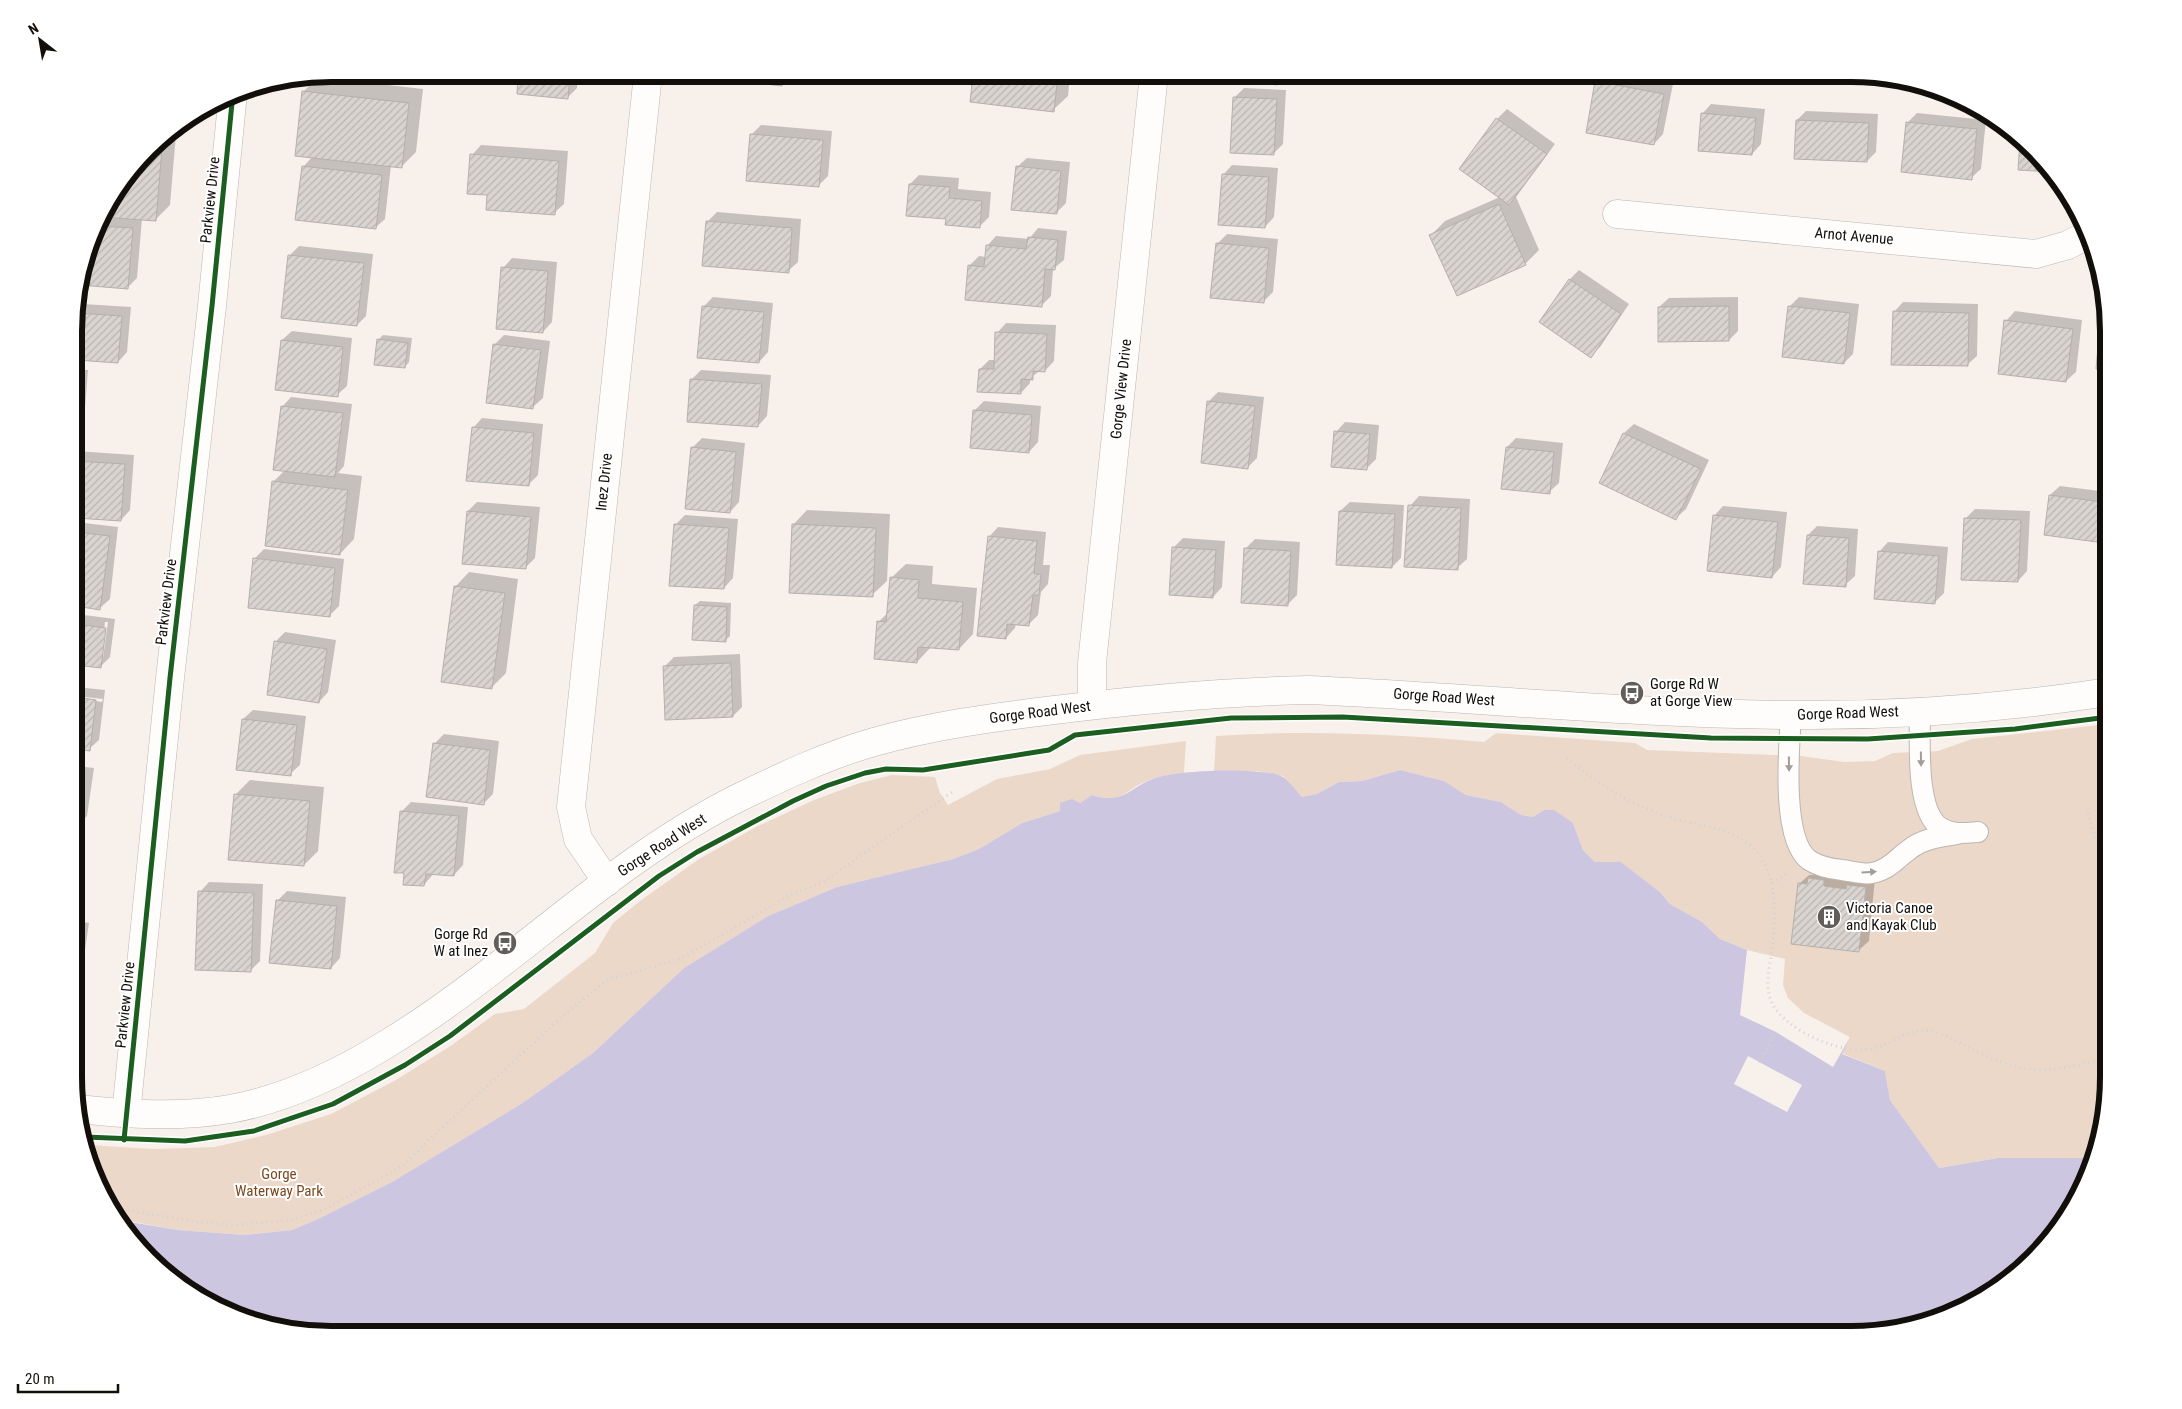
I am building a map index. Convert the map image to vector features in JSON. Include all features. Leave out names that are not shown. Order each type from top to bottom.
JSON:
[{"type":"street","name":"Inez Drive","points":[[607,882],[578,839],[571,807],[647,82]]},
{"type":"street","name":"Gorge View Drive","points":[[1092,705],[1092,663],[1153,82]]},
{"type":"street","name":"Parkview Drive","points":[[126,1114],[170,678],[212,306],[232,103]]},
{"type":"street","name":"Arnot Avenue","points":[[1617,214],[2036,254],[2068,245],[2082,238]]},
{"type":"street","name":"Gorge Road West","points":[[85,1110],[126,1114],[187,1114],[232,1108],[279,1095],[318,1081],[349,1066],[439,1011],[607,882],[649,852],[734,800],[852,750],[941,725],[1092,705],[1239,692],[1308,690],[1662,711],[1791,715],[2012,704],[2100,693]]},
{"type":"lane","points":[[1920,710],[1922,794],[1927,814],[1940,828],[1957,834]]},
{"type":"lane","points":[[1791,715],[1789,751],[1790,822],[1796,842],[1809,860],[1832,869],[1871,874],[1894,865],[1911,848],[1924,842],[1957,834],[1978,832]]},
{"type":"path","points":[[1567,758],[1584,773],[1620,797],[1671,818],[1719,828],[1744,841],[1758,852],[1772,883],[1775,903],[1767,990],[1772,1004],[1782,1016],[1830,1046],[1865,1049],[1878,1048],[1909,1032],[1930,1031],[2001,1063],[2029,1070],[2055,1071],[2100,1060]]},
{"type":"path","points":[[120,1209],[197,1222],[239,1225],[290,1220],[325,1209],[404,1165],[437,1132],[564,1015],[607,980],[670,962],[690,954],[781,900],[823,882],[952,792]]},
{"type":"path","points":[[2088,814],[2100,854]]},
{"type":"path","points":[[1772,883],[1809,860]]},
{"type":"path","points":[[1760,1063],[1776,1032]]},
{"type":"green space","points":[[2100,725],[2100,1078],[2095,1126],[2086,1158],[1998,1158],[1939,1168],[1890,1100],[1885,1071],[1841,1053],[1849,1037],[1820,1023],[1793,1004],[1783,986],[1785,959],[1747,950],[1720,939],[1702,922],[1670,904],[1660,892],[1621,862],[1595,862],[1583,850],[1573,823],[1544,810],[1533,817],[1521,815],[1501,802],[1466,795],[1444,781],[1400,770],[1362,781],[1339,782],[1317,794],[1302,798],[1283,776],[1258,771],[1214,772],[1216,736],[1250,734],[1350,734],[1484,742],[1496,733],[1635,743],[1647,750],[1801,756],[1844,762],[1875,761],[1893,753],[1938,751],[1972,739]]},
{"type":"green space","name":"Gorge Waterway Park","points":[[1186,741],[1184,773],[1163,776],[1147,781],[1116,798],[1102,798],[1092,795],[1080,803],[1060,803],[1060,811],[1022,823],[979,849],[953,859],[837,887],[768,916],[684,968],[593,1053],[521,1104],[392,1182],[318,1219],[292,1230],[244,1235],[178,1230],[128,1221],[101,1173],[92,1145],[153,1149],[215,1147],[266,1135],[331,1114],[394,1081],[449,1047],[495,1014],[524,1009],[595,953],[613,923],[640,901],[699,859],[756,827],[814,800],[860,783],[892,775],[935,777],[940,793],[948,805],[997,779],[1050,769],[1080,755]]},
{"type":"shaded area","points":[[1220,770],[1256,771],[1281,776],[1302,797],[1317,794],[1339,782],[1362,781],[1400,770],[1444,781],[1466,795],[1501,802],[1521,815],[1533,817],[1544,810],[1554,810],[1573,823],[1583,850],[1595,862],[1621,862],[1660,892],[1670,904],[1702,922],[1720,939],[1747,950],[1785,959],[1783,986],[1793,1004],[1810,1018],[1850,1037],[1842,1054],[1885,1071],[1890,1100],[1939,1168],[1998,1158],[2086,1158],[2074,1188],[2058,1216],[2027,1254],[1989,1285],[1946,1308],[1899,1322],[1867,1326],[315,1326],[267,1318],[221,1301],[193,1285],[167,1265],[144,1242],[128,1222],[178,1230],[244,1235],[292,1230],[318,1219],[392,1182],[521,1104],[593,1053],[684,968],[768,916],[837,887],[953,859],[979,849],[1022,823],[1060,811],[1060,803],[1072,799],[1080,803],[1092,795],[1113,798],[1121,796],[1159,777]]},
{"type":"pier","points":[[1747,950],[1785,959],[1783,985],[1788,998],[1804,1013],[1850,1037],[1833,1067],[1776,1032],[1740,1015]]},
{"type":"pier","points":[[1748,1056],[1802,1085],[1787,1112],[1734,1084]]},
{"type":"building","points":[[518,82],[569,82],[568,99],[517,94]]},
{"type":"building","points":[[748,82],[783,82],[782,86]]},
{"type":"building","points":[[972,82],[1057,82],[1054,112],[970,102]]},
{"type":"building","points":[[1252,82],[1278,82],[1277,85]]},
{"type":"building","points":[[1595,82],[1664,94],[1654,145],[1586,133]]},
{"type":"building","points":[[302,91],[409,103],[402,168],[295,156]]},
{"type":"building","points":[[1233,97],[1277,99],[1274,155],[1230,153]]},
{"type":"building","points":[[1701,113],[1756,118],[1752,155],[1698,151]]},
{"type":"building","points":[[1496,118],[1547,154],[1509,205],[1459,169]]},
{"type":"building","points":[[1796,120],[1869,123],[1867,162],[1794,159]]},
{"type":"building","points":[[1906,122],[1977,129],[1972,180],[1901,172]]},
{"type":"building","points":[[750,134],[823,140],[819,187],[746,181]]},
{"type":"building","points":[[2019,148],[2041,171],[2018,170]]},
{"type":"building","points":[[162,149],[156,221],[110,218],[124,193],[144,167]]},
{"type":"building","points":[[470,154],[559,161],[555,215],[486,210],[487,195],[467,194]]},
{"type":"building","points":[[302,166],[382,175],[376,229],[295,220]]},
{"type":"building","points":[[1016,166],[1061,171],[1057,214],[1011,210]]},
{"type":"building","points":[[1222,174],[1269,177],[1265,228],[1218,225]]},
{"type":"building","points":[[909,184],[950,187],[949,198],[982,201],[980,228],[945,225],[946,219],[906,216]]},
{"type":"building","points":[[1499,204],[1526,265],[1457,296],[1429,235]]},
{"type":"building","points":[[706,221],[792,228],[789,273],[702,266]]},
{"type":"building","points":[[105,226],[133,228],[128,289],[87,286],[96,251]]},
{"type":"building","points":[[1028,237],[1058,240],[1055,270],[1045,269],[1042,307],[965,300],[968,265],[984,267],[986,245],[1026,249]]},
{"type":"building","points":[[1216,243],[1269,248],[1264,303],[1210,298]]},
{"type":"building","points":[[288,255],[364,263],[357,326],[281,318]]},
{"type":"building","points":[[501,267],[548,271],[543,333],[496,329]]},
{"type":"building","points":[[1569,279],[1621,314],[1591,358],[1539,322]]},
{"type":"building","points":[[702,306],[764,312],[759,363],[697,358]]},
{"type":"building","points":[[1729,306],[1729,341],[1658,342],[1658,307]]},
{"type":"building","points":[[1788,306],[1850,313],[1844,364],[1782,357]]},
{"type":"building","points":[[1893,311],[1969,313],[1968,366],[1891,365]]},
{"type":"building","points":[[83,313],[122,316],[118,363],[82,360]]},
{"type":"building","points":[[2004,320],[2073,329],[2066,382],[1998,374]]},
{"type":"building","points":[[2100,327],[2100,369],[2096,369]]},
{"type":"building","points":[[995,332],[1047,334],[1045,372],[1033,371],[1033,380],[1021,379],[1021,394],[977,392],[979,369],[994,369]]},
{"type":"building","points":[[377,339],[408,343],[405,368],[374,365]]},
{"type":"building","points":[[281,340],[343,347],[338,397],[275,390]]},
{"type":"building","points":[[493,344],[541,350],[533,409],[486,403]]},
{"type":"building","points":[[690,379],[762,384],[758,427],[687,422]]},
{"type":"building","points":[[1207,401],[1255,406],[1248,469],[1201,463]]},
{"type":"building","points":[[281,406],[343,413],[335,477],[273,470]]},
{"type":"building","points":[[973,410],[1032,415],[1029,453],[970,448]]},
{"type":"building","points":[[472,427],[534,433],[529,486],[466,481]]},
{"type":"building","points":[[1334,431],[1370,434],[1367,470],[1331,467]]},
{"type":"building","points":[[1623,433],[1701,469],[1676,520],[1599,483]]},
{"type":"building","points":[[691,447],[736,452],[730,513],[685,509]]},
{"type":"building","points":[[1506,447],[1554,452],[1550,494],[1501,489]]},
{"type":"building","points":[[82,461],[125,464],[121,521],[82,518]]},
{"type":"building","points":[[272,481],[348,490],[340,555],[265,546]]},
{"type":"building","points":[[2049,495],[2100,502],[2100,522],[2097,542],[2044,535]]},
{"type":"building","points":[[1408,505],[1461,508],[1458,570],[1404,567]]},
{"type":"building","points":[[467,511],[531,517],[526,569],[462,564]]},
{"type":"building","points":[[1339,511],[1395,514],[1392,568],[1336,565]]},
{"type":"building","points":[[1713,515],[1778,522],[1772,578],[1707,571]]},
{"type":"building","points":[[1964,518],[2021,520],[2018,582],[1961,580]]},
{"type":"building","points":[[674,524],[729,528],[724,589],[669,586]]},
{"type":"building","points":[[792,524],[876,528],[873,597],[789,593]]},
{"type":"building","points":[[82,533],[110,536],[100,610],[82,607]]},
{"type":"building","points":[[1807,535],[1849,538],[1846,587],[1803,584]]},
{"type":"building","points":[[988,536],[1037,541],[1034,574],[1041,574],[1039,595],[1033,595],[1029,626],[1007,624],[1006,639],[977,636]]},
{"type":"building","points":[[1172,547],[1216,550],[1213,598],[1169,595]]},
{"type":"building","points":[[1244,548],[1291,551],[1288,606],[1241,603]]},
{"type":"building","points":[[1878,551],[1939,556],[1935,604],[1874,599]]},
{"type":"building","points":[[253,558],[335,568],[330,617],[248,608]]},
{"type":"building","points":[[890,577],[919,580],[918,598],[963,602],[959,650],[918,647],[917,663],[874,659],[877,621],[886,622]]},
{"type":"building","points":[[454,586],[505,593],[492,689],[441,682]]},
{"type":"building","points":[[694,605],[727,607],[726,642],[692,640]]},
{"type":"building","points":[[82,625],[106,628],[101,668],[82,666]]},
{"type":"building","points":[[274,641],[327,649],[319,703],[267,695]]},
{"type":"building","points":[[731,663],[733,717],[665,720],[663,666]]},
{"type":"building","points":[[82,698],[96,700],[90,751],[82,750]]},
{"type":"building","points":[[242,719],[297,725],[291,776],[236,770]]},
{"type":"building","points":[[433,743],[490,750],[484,805],[426,797]]},
{"type":"building","points":[[82,777],[85,778],[82,799]]},
{"type":"building","points":[[234,794],[310,801],[304,866],[228,860]]},
{"type":"building","points":[[400,811],[459,816],[454,876],[426,874],[424,886],[403,885],[404,873],[394,873]]},
{"type":"building","name":"Victoria Canoe and Kayak Club","points":[[1808,878],[1824,880],[1824,886],[1846,889],[1847,885],[1866,887],[1859,952],[1791,944],[1798,883],[1807,884]]},
{"type":"building","points":[[198,891],[254,893],[251,972],[195,970]]},
{"type":"building","points":[[276,900],[337,906],[331,969],[269,963]]},
{"type":"cycle path","points":[[124,1140],[170,678],[212,306],[232,103]]},
{"type":"cycle path","points":[[90,1137],[185,1141],[254,1131],[333,1104],[405,1065],[450,1036],[659,876],[697,852],[793,801],[826,786],[865,773],[886,769],[923,770],[1049,750],[1075,735],[1231,718],[1343,717],[1711,738],[1868,739],[2015,729],[2100,718]]},
{"type":"place","name":"Gorge Rd W at Gorge View","points":[[1632,693]]},
{"type":"place","name":"Victoria Canoe and Kayak Club","points":[[1829,917]]},
{"type":"place","name":"Gorge Rd W at Inez","points":[[505,943]]}]
